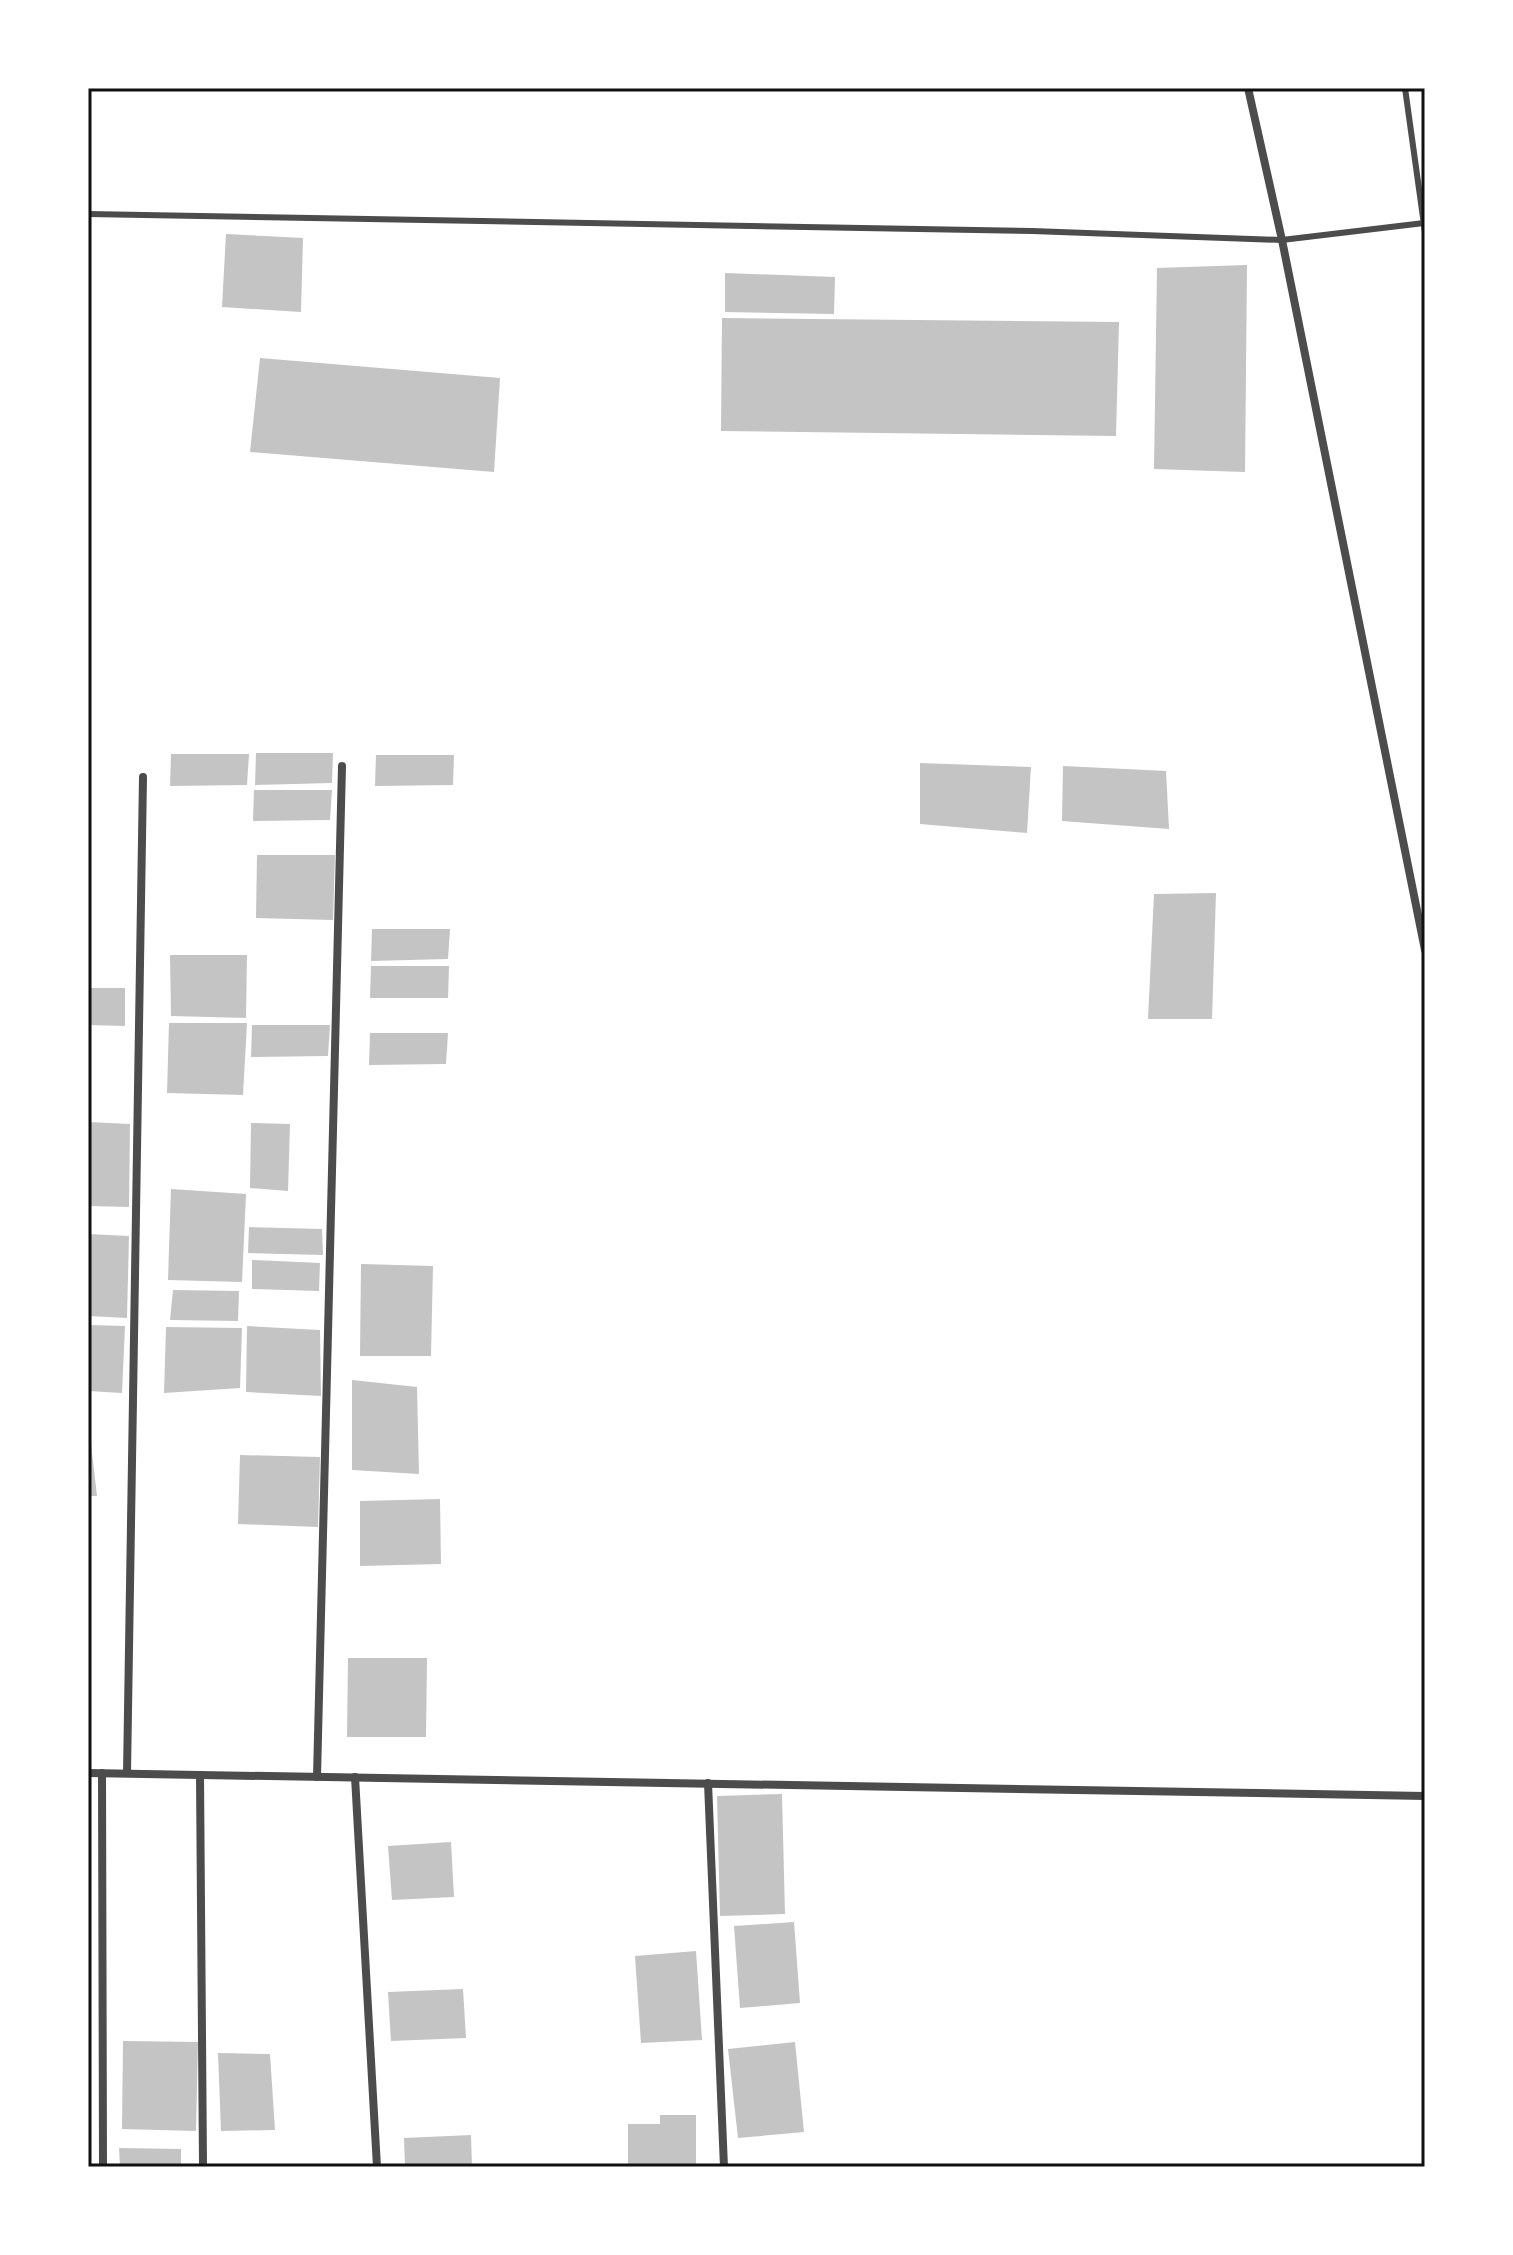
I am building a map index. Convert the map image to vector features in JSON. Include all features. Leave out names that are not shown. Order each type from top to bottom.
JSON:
[{"type":"street","points":[[1248,88],[1282,240],[1425,950]]},
{"type":"street","points":[[317,1777],[342,766]]},
{"type":"street","points":[[127,1773],[143,777]]},
{"type":"street","points":[[88,1773],[1425,1796]]},
{"type":"street","points":[[102,1773],[103,2167]]},
{"type":"street","points":[[200,1775],[203,2167]]},
{"type":"street","points":[[355,1777],[377,2167]]},
{"type":"street","points":[[708,1783],[724,2167]]},
{"type":"lane","points":[[1405,88],[1425,232]]},
{"type":"lane","points":[[88,214],[1016,231],[1282,240],[1424,223]]},
{"type":"building","points":[[226,234],[303,238],[301,312],[222,307]]},
{"type":"building","points":[[1247,265],[1245,472],[1154,469],[1157,268]]},
{"type":"building","points":[[725,273],[835,277],[834,314],[725,312]]},
{"type":"building","points":[[722,318],[1119,322],[1116,436],[721,431]]},
{"type":"building","points":[[260,358],[500,378],[494,472],[250,452]]},
{"type":"building","points":[[256,753],[333,753],[332,783],[255,785]]},
{"type":"building","points":[[171,754],[249,754],[247,785],[170,786]]},
{"type":"building","points":[[376,755],[454,755],[453,785],[375,786]]},
{"type":"building","points":[[920,763],[1031,767],[1027,833],[920,824]]},
{"type":"building","points":[[1063,766],[1166,771],[1169,829],[1062,821]]},
{"type":"building","points":[[254,790],[332,790],[330,820],[253,821]]},
{"type":"building","points":[[257,855],[335,855],[333,920],[256,918]]},
{"type":"building","points":[[1216,893],[1212,1019],[1148,1019],[1154,894]]},
{"type":"building","points":[[372,929],[450,929],[448,959],[371,961]]},
{"type":"building","points":[[170,955],[247,955],[246,1018],[171,1016]]},
{"type":"building","points":[[371,966],[449,966],[448,998],[370,998]]},
{"type":"building","points":[[88,988],[125,988],[125,1026],[88,1025]]},
{"type":"building","points":[[169,1023],[247,1023],[243,1095],[167,1093]]},
{"type":"building","points":[[252,1025],[330,1025],[328,1056],[251,1057]]},
{"type":"building","points":[[370,1033],[448,1033],[446,1064],[369,1065]]},
{"type":"building","points":[[88,1122],[130,1124],[129,1207],[88,1206]]},
{"type":"building","points":[[251,1123],[290,1124],[288,1191],[250,1188]]},
{"type":"building","points":[[171,1189],[246,1194],[242,1282],[168,1280]]},
{"type":"building","points":[[249,1227],[322,1229],[323,1255],[248,1253]]},
{"type":"building","points":[[88,1234],[129,1236],[127,1318],[88,1316]]},
{"type":"building","points":[[252,1260],[320,1263],[319,1291],[252,1289]]},
{"type":"building","points":[[361,1264],[433,1266],[431,1356],[360,1356]]},
{"type":"building","points":[[173,1290],[239,1291],[238,1321],[170,1320]]},
{"type":"building","points":[[88,1325],[125,1326],[122,1393],[88,1391]]},
{"type":"building","points":[[247,1326],[320,1330],[321,1396],[246,1392]]},
{"type":"building","points":[[166,1327],[242,1328],[240,1388],[164,1393]]},
{"type":"building","points":[[352,1380],[417,1387],[419,1474],[352,1470]]},
{"type":"building","points":[[90,1435],[97,1496],[88,1496]]},
{"type":"building","points":[[240,1455],[320,1457],[318,1527],[238,1524]]},
{"type":"building","points":[[440,1499],[441,1564],[360,1566],[360,1501]]},
{"type":"building","points":[[348,1658],[427,1658],[426,1737],[347,1737]]},
{"type":"building","points":[[782,1794],[785,1914],[720,1916],[717,1796]]},
{"type":"building","points":[[451,1842],[454,1897],[392,1900],[388,1846]]},
{"type":"building","points":[[794,1922],[800,2003],[740,2008],[734,1926]]},
{"type":"building","points":[[696,1951],[702,2040],[641,2043],[635,1956]]},
{"type":"building","points":[[463,1989],[466,2038],[391,2041],[388,1992]]},
{"type":"building","points":[[123,2041],[198,2042],[196,2131],[122,2129]]},
{"type":"building","points":[[795,2042],[804,2132],[738,2138],[728,2049]]},
{"type":"building","points":[[218,2053],[270,2054],[275,2130],[221,2131]]},
{"type":"building","points":[[660,2115],[696,2115],[696,2167],[628,2167],[628,2124],[660,2124]]},
{"type":"building","points":[[471,2135],[472,2167],[405,2167],[404,2138]]},
{"type":"building","points":[[119,2148],[181,2149],[181,2167],[120,2167]]}]
